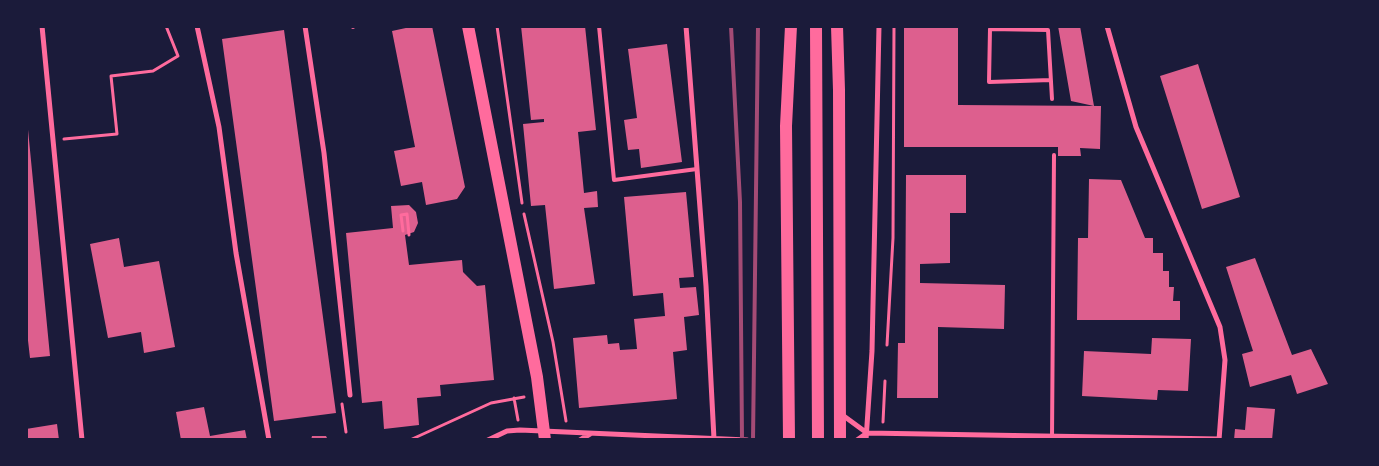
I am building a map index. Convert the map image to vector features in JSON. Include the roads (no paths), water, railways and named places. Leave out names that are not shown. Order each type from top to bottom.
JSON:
[{"type":"main road","points":[[468,26],[537,376],[545,435]]},
{"type":"main road","points":[[789,440],[786,126],[791,26]]},
{"type":"main road","points":[[816,26],[818,440]]},
{"type":"main road","points":[[836,26],[840,99],[840,440]]},
{"type":"street","points":[[42,26],[82,440]]},
{"type":"street","points":[[197,26],[219,127],[236,253],[269,440]]},
{"type":"street","points":[[305,26],[326,169],[350,395]]},
{"type":"street","points":[[686,26],[714,439]]},
{"type":"street","points":[[866,440],[872,351],[880,26]]},
{"type":"street","points":[[841,414],[867,433],[1052,439],[1219,440],[1225,360],[1220,327],[1136,127],[1107,26]]},
{"type":"street","points":[[488,440],[507,431],[545,435],[568,432],[747,440]]},
{"type":"street","points":[[580,440],[592,433]]},
{"type":"street","points":[[857,440],[867,433]]},
{"type":"lane","points":[[599,26],[614,180],[696,168]]},
{"type":"lane","points":[[1051,80],[989,82],[990,29],[1048,30],[1051,80],[1052,99]]},
{"type":"lane","points":[[1052,439],[1054,155]]},
{"type":"railway","points":[[731,26],[740,202],[742,440]]},
{"type":"railway","points":[[753,440],[758,26]]}]
